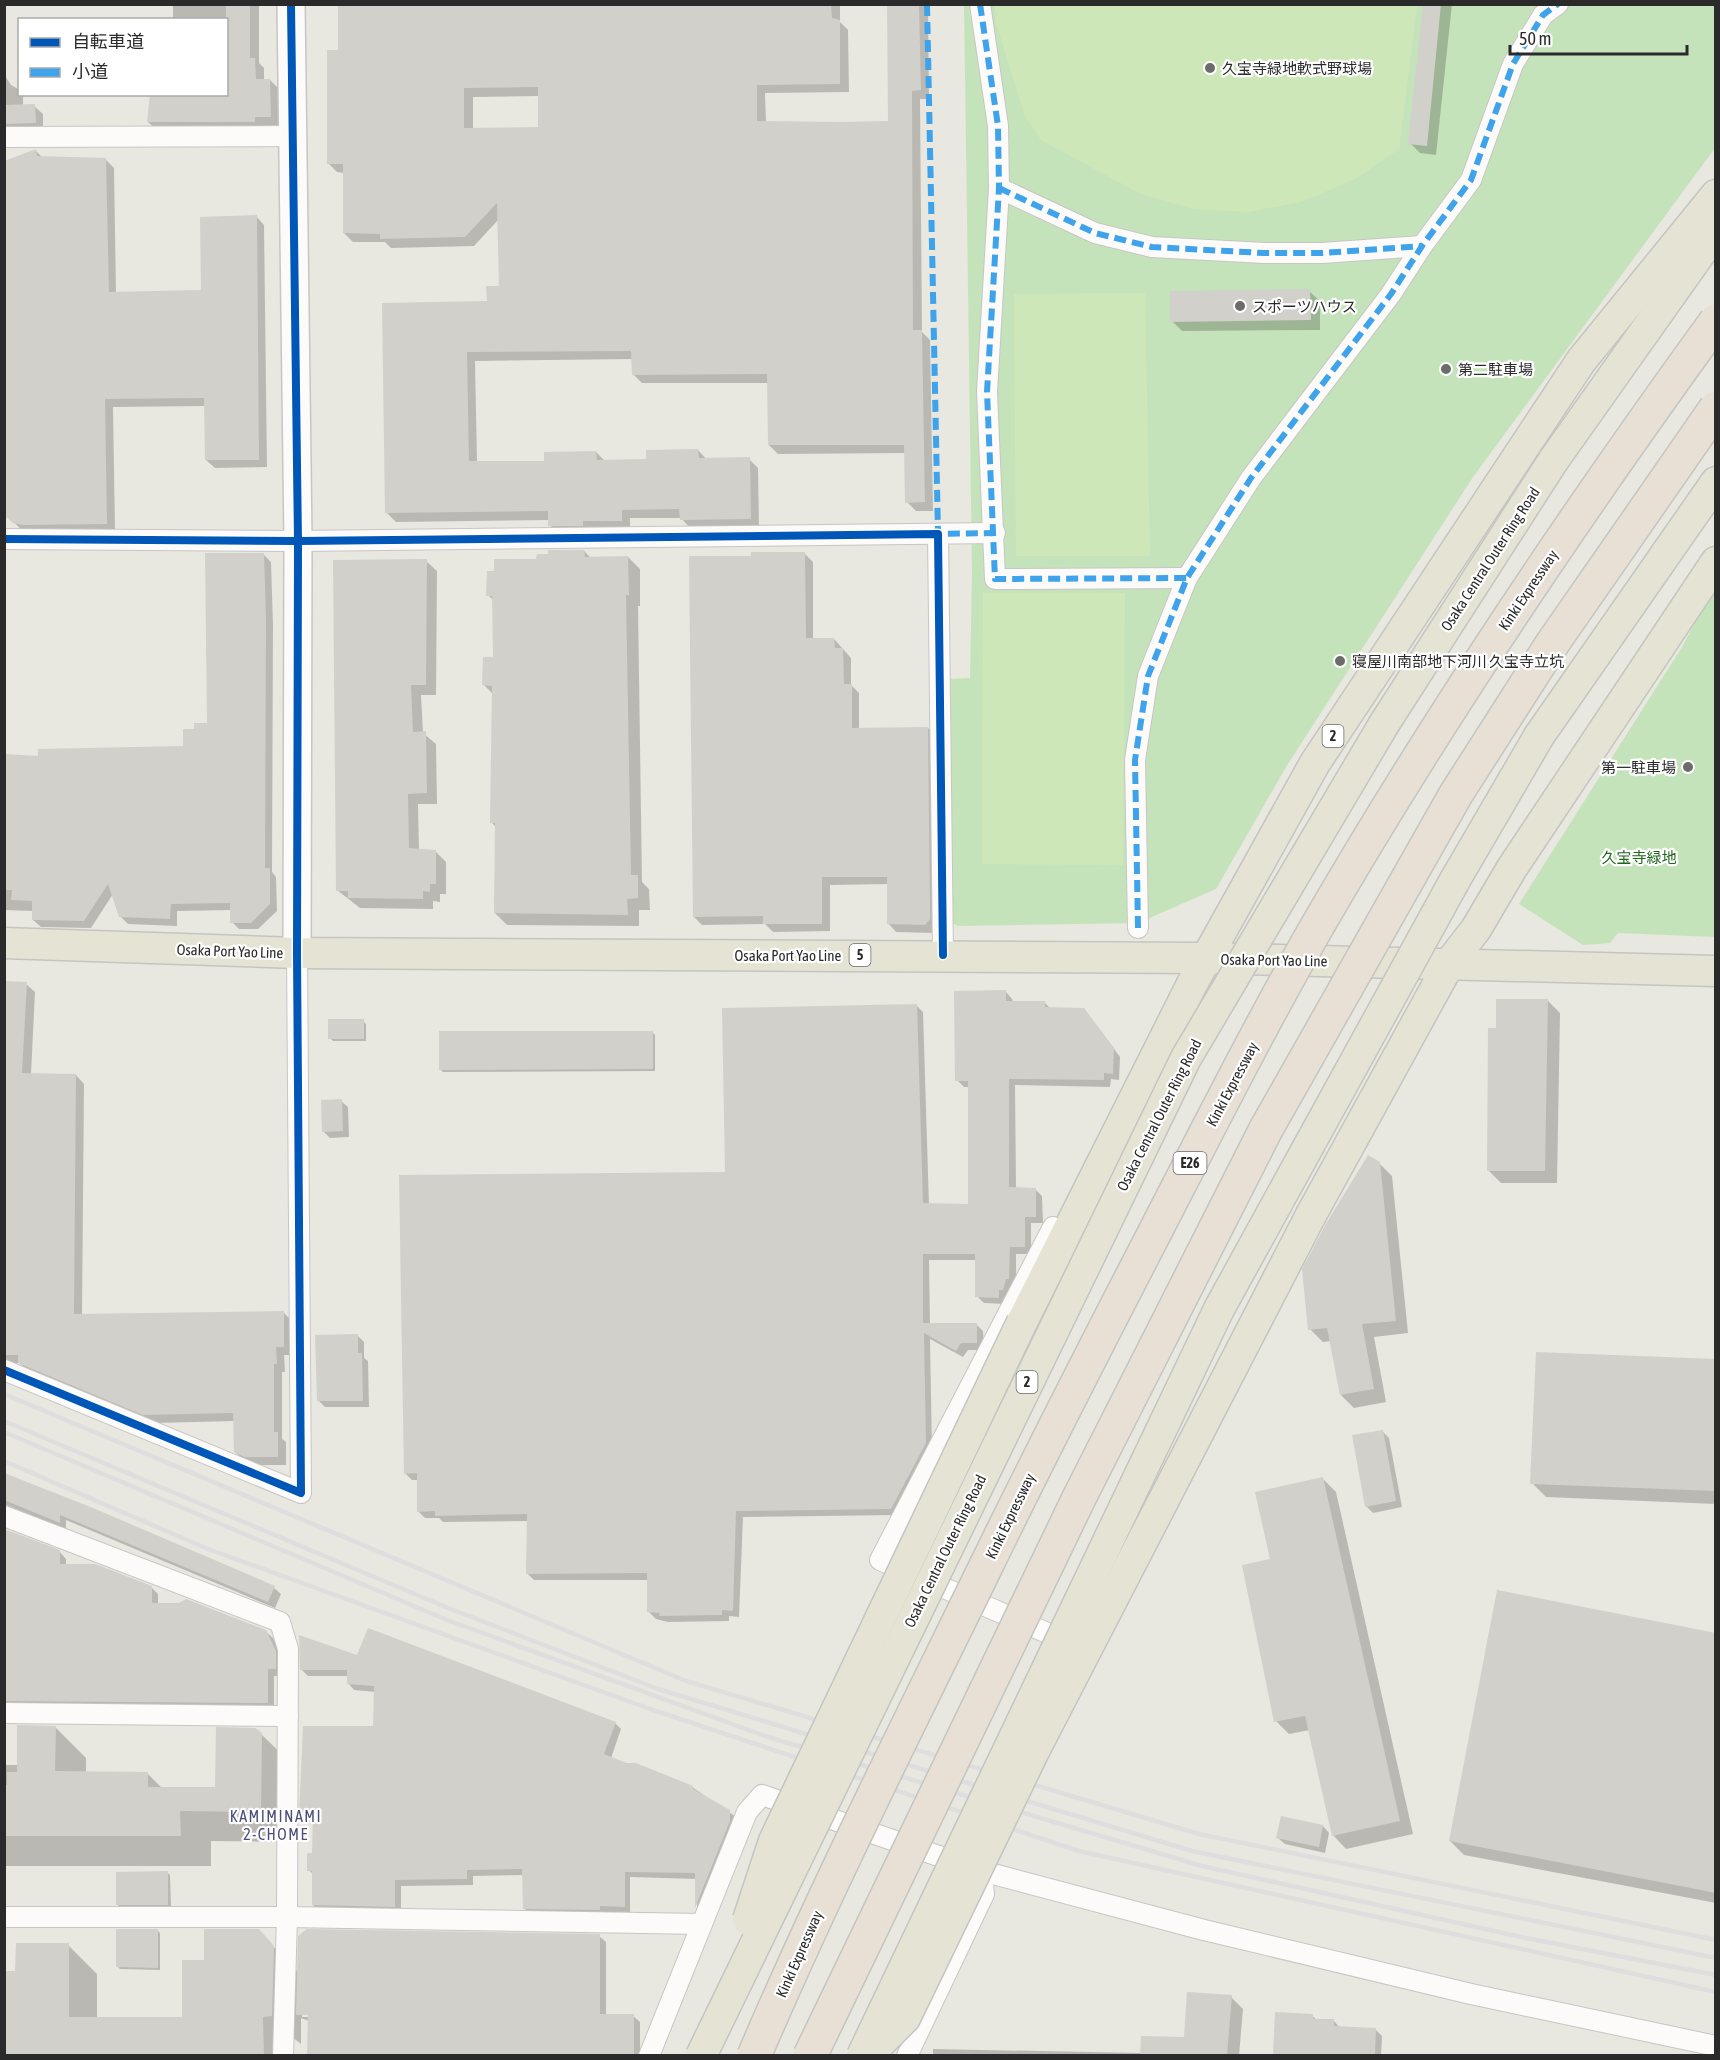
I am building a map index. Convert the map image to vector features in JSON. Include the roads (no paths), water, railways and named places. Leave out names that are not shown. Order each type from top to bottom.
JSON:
[{"type":"highway","name":"Kinki Expressway","points":[[754,2055],[837,1871],[1035,1466],[1220,1106],[1314,932],[1408,774],[1506,622],[1616,459],[1716,321]]},
{"type":"highway","points":[[810,2055],[1079,1498],[1266,1129],[1456,794],[1552,644],[1716,408]]},
{"type":"main road","name":"2","points":[[714,2023],[774,1841],[1022,1322],[1206,958],[1315,763],[1574,371],[1716,195]]},
{"type":"main road","name":"Osaka Central Outer Ring Road","points":[[701,2055],[714,2023],[1186,1058],[1384,724],[1553,461],[1716,231]]},
{"type":"main road","points":[[862,2055],[1219,1308],[1455,880],[1539,736],[1716,482]]},
{"type":"main road","points":[[868,2055],[905,2018],[1033,1753],[1312,1213],[1449,964],[1476,929],[1512,868],[1716,562]]},
{"type":"main road","name":"Osaka Port Yao Line","points":[[4,943],[297,953],[1206,958],[1716,971]]},
{"type":"street","points":[[4,1370],[300,1493],[297,953],[298,541],[295,136],[291,4]]},
{"type":"street","points":[[980,4],[998,126],[999,188],[987,392],[995,533],[995,579],[1187,579]]},
{"type":"street","points":[[1138,928],[1136,760],[1148,676],[1187,579],[1251,478],[1391,294],[1422,246],[1470,180],[1513,64],[1543,15],[1558,4]]},
{"type":"street","points":[[4,137],[295,136]]},
{"type":"street","points":[[999,188],[1095,233],[1152,247],[1264,254],[1322,253],[1422,246]]},
{"type":"street","points":[[4,539],[298,541],[995,533]]},
{"type":"street","points":[[938,534],[943,956]]},
{"type":"street","points":[[1122,1125],[1064,1206],[880,1560],[1099,1656],[1281,1294],[1312,1213]]},
{"type":"street","points":[[4,1516],[280,1622],[288,1649],[287,1917],[283,2055]]},
{"type":"street","points":[[4,1713],[288,1716]]},
{"type":"street","points":[[649,2055],[747,1812],[762,1795],[982,1871],[1204,1930],[1459,1991],[1716,2046]]},
{"type":"street","points":[[907,2055],[984,1894],[982,1871]]},
{"type":"street","points":[[4,1917],[287,1917],[702,1924]]},
{"type":"railway","points":[[4,1394],[686,1681],[1199,1834],[1716,1940]]},
{"type":"railway","points":[[4,1421],[448,1608],[658,1689],[1192,1851],[1716,1958]]},
{"type":"railway","points":[[4,1432],[447,1620],[768,1737],[1202,1866],[1521,1937],[1716,1975]]},
{"type":"railway","points":[[4,1461],[208,1549],[650,1709],[1079,1851],[1716,1992]]},
{"type":"place","name":"久宝寺緑地軟式野球場","points":[[1210,68]]},
{"type":"place","name":"スポーツハウス","points":[[1240,306]]},
{"type":"place","name":"第二駐車場","points":[[1446,369]]},
{"type":"place","name":"寝屋川南部地下河川 久宝寺立坑","points":[[1340,661]]},
{"type":"place","name":"第一駐車場","points":[[1688,767]]},
{"type":"district","name":"KAMIMINAMI 2-CHOME","points":[[276,1825]]},
{"type":"park label","name":"久宝寺緑地","points":[[1639,857]]}]
